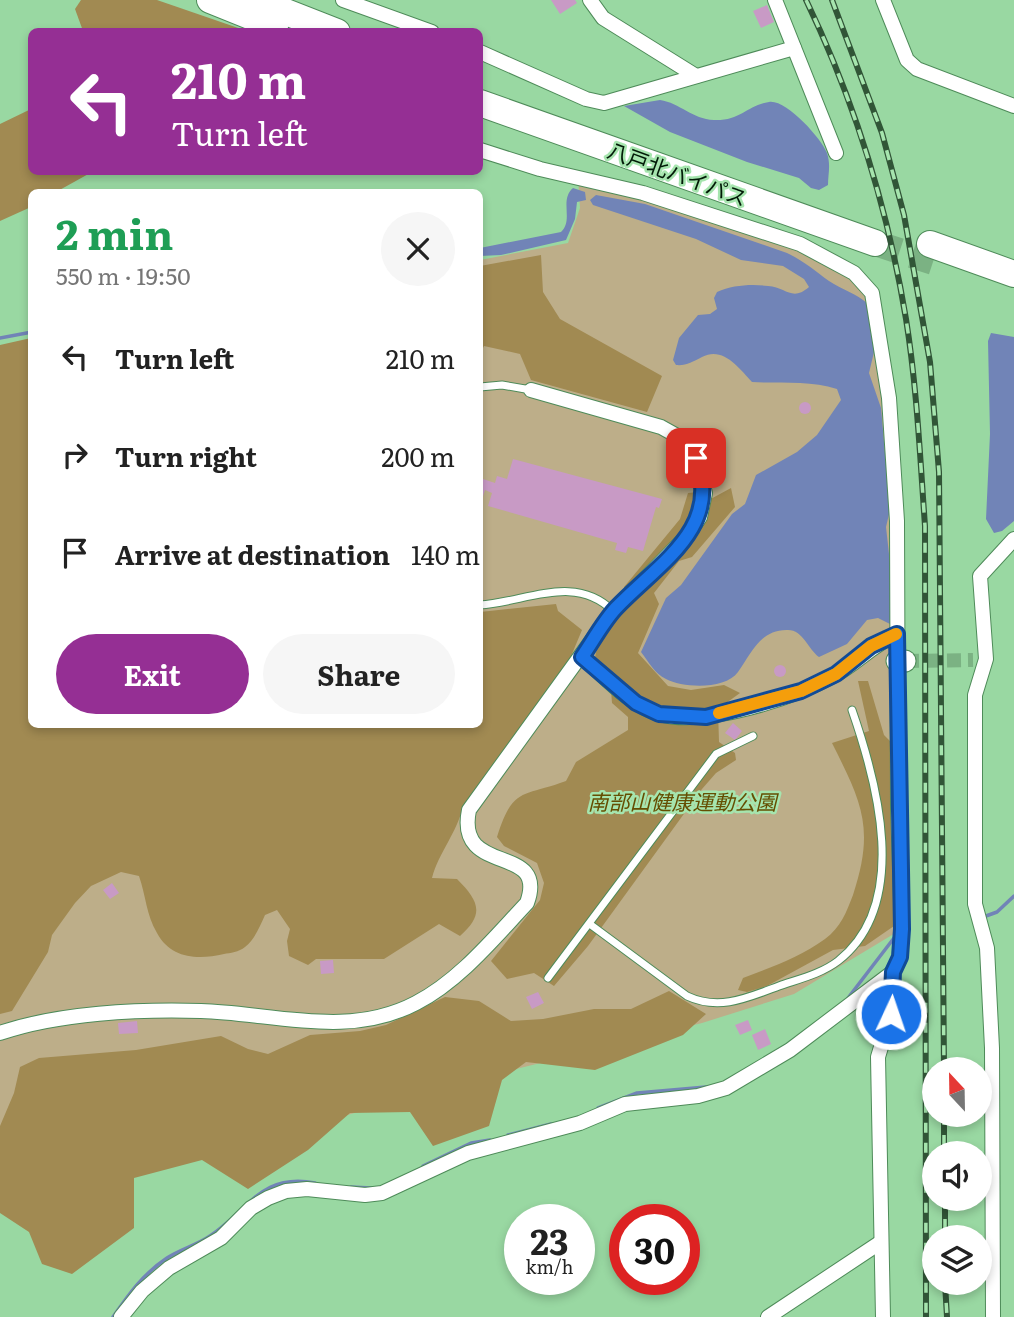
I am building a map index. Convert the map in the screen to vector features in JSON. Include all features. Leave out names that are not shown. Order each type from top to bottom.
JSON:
[{"type":"highway","points":[[211,0],[322,28]]},
{"type":"highway","name":"八戸北バイパス","points":[[483,87],[874,235],[483,104]]},
{"type":"highway","points":[[1014,274],[932,253],[1014,290]]},
{"type":"street","points":[[343,0],[421,28]]},
{"type":"street","points":[[590,0],[603,18],[696,76]]},
{"type":"street","points":[[775,0],[836,153]]},
{"type":"street","points":[[883,0],[907,60],[917,69],[1014,106]]},
{"type":"street","points":[[483,53],[586,99],[604,103],[794,48]]},
{"type":"street","points":[[483,151],[540,169],[643,193],[800,244],[865,282],[872,293],[889,398],[897,521],[897,634],[901,661],[902,929],[900,957],[893,972],[891,1014],[878,1057],[883,1317]]},
{"type":"street","points":[[0,1033],[32,1025],[150,1011],[202,1011],[315,1023],[345,1023],[390,1013],[435,992],[527,903],[531,892],[527,876],[522,870],[516,864],[480,851],[469,841],[465,827],[469,810],[613,611],[687,537],[700,517],[705,494],[703,475],[691,449],[679,437],[660,427],[531,390]]},
{"type":"street","points":[[993,1317],[992,1048],[987,947],[975,904],[973,764],[979,660],[980,576],[1014,539]]},
{"type":"street","points":[[582,657],[636,703],[659,714],[706,717],[801,691],[836,674],[871,646],[897,634]]},
{"type":"street","points":[[121,1317],[142,1291],[169,1268],[221,1238],[251,1208],[268,1198],[286,1191],[307,1189],[365,1195],[382,1194],[468,1153],[580,1123],[625,1104],[698,1097],[726,1088],[790,1050],[893,972]]},
{"type":"street","points":[[768,1317],[881,1242]]},
{"type":"lane","points":[[483,387],[502,385],[531,390]]},
{"type":"lane","points":[[483,605],[573,590],[590,593],[613,611]]},
{"type":"lane","points":[[591,925],[687,996],[703,1003],[739,1001],[820,972],[838,960],[862,935],[873,913],[880,883],[880,805],[852,710]]},
{"type":"lane","points":[[548,978],[591,925],[716,754],[753,736]]},
{"type":"green space","points":[[81,0],[157,0],[238,28],[82,28],[75,9]]},
{"type":"green space","points":[[28,110],[28,175],[87,175],[61,189],[28,189],[28,208],[0,221],[0,124]]},
{"type":"green space","name":"南部山健康運動公園","points":[[578,176],[800,244],[865,282],[889,398],[902,929],[794,994],[702,1023],[504,1072],[329,1120],[0,1169],[0,435],[28,688],[28,728],[483,728],[483,259],[568,243],[580,208]]},
{"type":"green space","points":[[541,255],[543,292],[560,319],[662,376],[647,412],[531,380],[520,354],[484,346],[483,348],[483,265]]},
{"type":"green space","points":[[28,339],[28,728],[483,728],[483,612],[556,604],[558,611],[582,630],[569,661],[463,806],[457,825],[435,869],[432,878],[457,879],[474,901],[476,914],[460,936],[439,924],[384,959],[316,959],[308,965],[289,956],[287,941],[290,929],[277,910],[265,915],[252,940],[240,950],[205,957],[186,956],[170,948],[157,933],[148,912],[139,876],[121,872],[91,886],[75,903],[52,935],[48,952],[12,1011],[0,1014],[0,345]]},
{"type":"green space","points":[[731,488],[735,507],[692,557],[679,561],[654,593],[659,604],[638,653],[668,686],[691,690],[724,685],[740,693],[718,709],[719,742],[735,753],[736,760],[716,773],[702,789],[588,946],[554,986],[534,973],[507,979],[491,961],[540,900],[544,883],[537,863],[504,846],[497,837],[508,809],[529,792],[566,781],[576,762],[628,730],[628,717],[612,703],[610,677],[595,661],[602,637],[631,603],[624,587],[680,519],[688,493],[698,492],[707,501]]},
{"type":"green space","points":[[858,681],[868,681],[884,735],[893,744],[894,926],[865,946],[833,950],[767,986],[747,992],[738,990],[743,978],[775,966],[825,939],[839,925],[853,895],[863,851],[862,816],[858,800],[832,743],[869,731]]},
{"type":"green space","points":[[669,991],[706,1014],[683,1035],[595,1070],[526,1062],[502,1080],[489,1126],[433,1146],[410,1112],[350,1113],[308,1150],[248,1189],[202,1160],[134,1178],[134,1228],[72,1274],[42,1264],[29,1232],[0,1213],[0,1126],[14,1093],[20,1067],[39,1058],[136,1050],[221,1036],[248,1049],[268,1054],[310,1035],[360,1031],[386,1025],[445,997],[479,1001],[511,1021],[543,1019],[594,1009],[631,1009]]},
{"type":"water","points":[[660,100],[699,117],[714,120],[731,118],[769,102],[784,107],[810,129],[827,153],[828,185],[819,190],[811,188],[799,178],[747,162],[670,132],[624,106]]},
{"type":"water","points":[[573,188],[585,192],[586,200],[577,202],[575,219],[566,240],[501,255],[483,256],[483,247],[561,232],[565,227],[569,193]]},
{"type":"water","points":[[596,195],[645,204],[787,253],[868,304],[874,352],[869,373],[881,408],[890,510],[886,527],[891,572],[890,624],[878,618],[867,620],[847,644],[819,657],[798,633],[778,631],[757,644],[732,678],[704,686],[673,682],[662,677],[641,652],[666,598],[681,585],[732,514],[745,504],[756,475],[797,452],[817,435],[841,400],[837,389],[827,386],[752,382],[730,360],[717,354],[676,365],[673,360],[679,338],[698,315],[710,314],[717,309],[714,298],[717,292],[736,286],[755,285],[774,287],[793,294],[809,287],[804,279],[783,266],[741,260],[696,239],[593,205],[590,200]]},
{"type":"water","points":[[991,333],[1014,337],[1014,521],[1002,531],[994,533],[986,519],[990,434],[988,341]]},
{"type":"building","points":[[551,0],[575,0],[577,3],[560,14]]},
{"type":"building","points":[[767,5],[774,22],[761,28],[753,11]]},
{"type":"building","points":[[800,403],[810,403],[810,413],[800,413]]},
{"type":"building","points":[[513,459],[662,499],[659,508],[656,507],[643,551],[628,547],[626,553],[615,550],[617,543],[488,506],[492,493],[485,490],[483,496],[483,479],[495,483],[497,476],[507,479]]},
{"type":"building","points":[[775,666],[785,666],[785,676],[775,676]]},
{"type":"building","points":[[733,723],[742,731],[735,740],[725,733]]},
{"type":"building","points":[[112,883],[119,893],[110,899],[103,890]]},
{"type":"building","points":[[333,960],[334,973],[321,974],[320,961]]},
{"type":"building","points":[[538,992],[544,1003],[532,1009],[526,997]]},
{"type":"building","points":[[748,1020],[752,1030],[740,1035],[735,1025]]},
{"type":"building","points":[[137,1021],[138,1033],[119,1034],[118,1023]]},
{"type":"building","points":[[765,1029],[771,1044],[758,1050],[752,1035]]},
{"type":"waterway","points":[[0,338],[28,333]]},
{"type":"waterway","points":[[986,916],[997,912],[1014,896]]},
{"type":"waterway","points":[[848,998],[894,938]]},
{"type":"waterway","points":[[598,1108],[637,1093],[706,1087]]},
{"type":"waterway","points":[[508,1135],[551,1124]]},
{"type":"waterway","points":[[423,1166],[471,1143],[490,1140]]},
{"type":"waterway","points":[[113,1317],[137,1285],[158,1264],[210,1236],[256,1196],[281,1183],[315,1183]]},
{"type":"waterway","points":[[351,1187],[371,1188]]},
{"type":"tunnel","points":[[875,243],[933,262]]},
{"type":"tunnel","points":[[905,661],[973,660]]},
{"type":"railway","points":[[806,0],[854,116],[879,197],[899,278],[916,397],[925,526],[926,1317]]},
{"type":"railway","points":[[832,0],[882,133],[904,215],[930,362],[939,472],[944,1057]]},
{"type":"railway","points":[[944,1127],[944,1141]]},
{"type":"railway","points":[[945,1211],[945,1225]]},
{"type":"railway","points":[[946,1295],[947,1317]]},
{"type":"slow traffic","points":[[719,713],[801,691],[836,674],[871,646],[896,634]]},
{"type":"route","points":[[696,458],[703,475],[705,494],[700,517],[687,537],[613,611],[582,657],[636,703],[659,714],[706,717],[801,691],[836,674],[871,646],[897,634],[902,929],[900,957],[893,972],[891,1014]]}]
